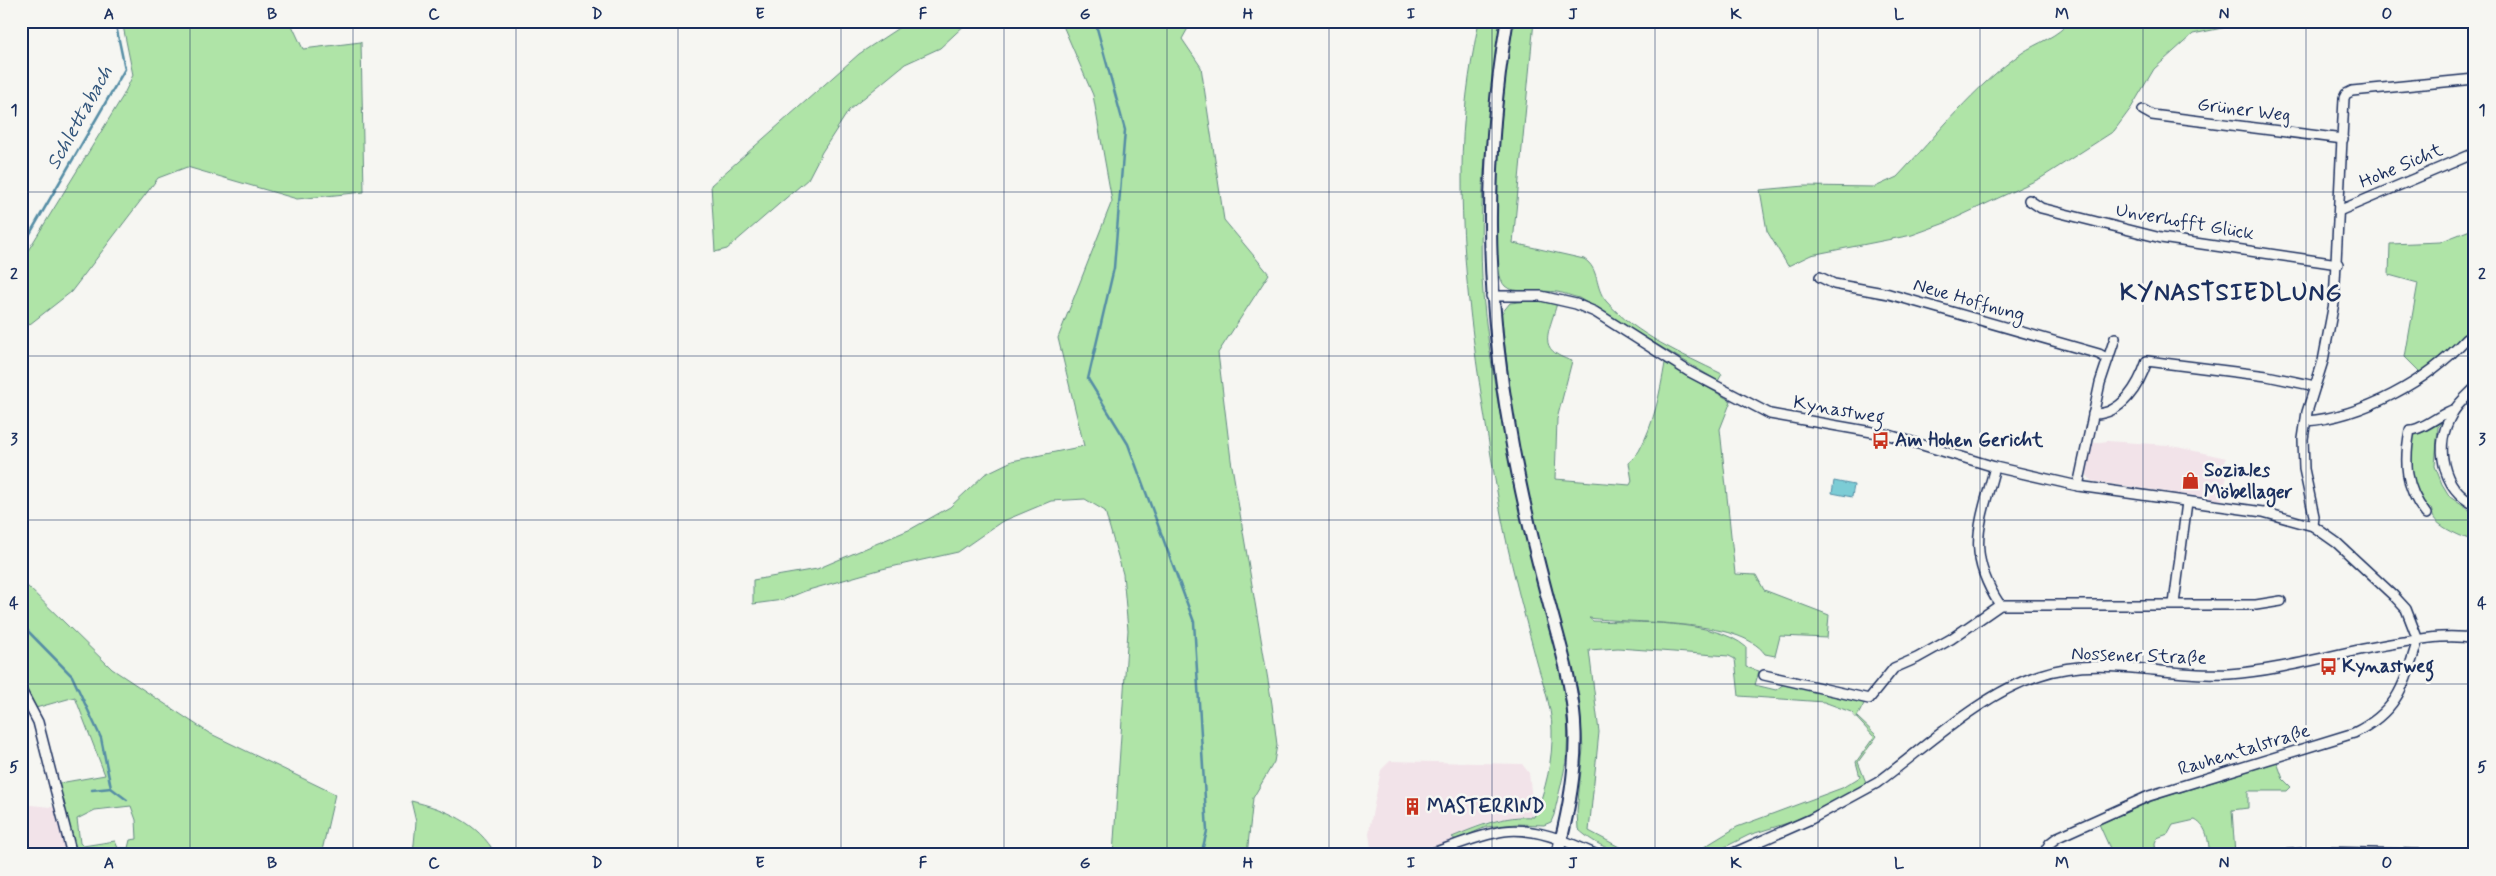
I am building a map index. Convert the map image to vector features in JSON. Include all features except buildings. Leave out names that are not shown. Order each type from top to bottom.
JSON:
[{"type":"main road","points":[[1507,21],[1497,98],[1489,206],[1491,296],[1501,379],[1520,486],[1570,688],[1575,732],[1575,760],[1571,794],[1557,855]]},
{"type":"street","points":[[2313,526],[2314,516],[2303,460],[2306,421],[2323,361],[2334,303],[2341,210],[2344,98],[2346,94],[2352,91],[2475,79]]},
{"type":"street","name":"Grüner Weg","points":[[2142,110],[2152,115],[2343,138]]},
{"type":"street","name":"Hohe Sicht","points":[[2341,210],[2475,153]]},
{"type":"street","name":"Unverhofft Glück","points":[[2029,200],[2041,208],[2139,233],[2338,264]]},
{"type":"street","name":"Neue Hoffnung","points":[[1820,278],[1834,284],[1889,294],[2108,358]]},
{"type":"street","name":"Kynastweg","points":[[1491,296],[1541,296],[1576,304],[1595,312],[1688,371],[1770,414],[1889,435],[1995,467],[2078,486],[2263,512],[2313,526],[2337,543],[2406,609],[2418,640]]},
{"type":"street","points":[[2078,486],[2093,414],[2115,338]]},
{"type":"street","points":[[2306,421],[2342,416],[2400,389],[2424,376],[2456,351],[2466,339]]},
{"type":"street","points":[[2093,414],[2107,412],[2128,397],[2139,383],[2147,361],[2267,376],[2315,386]]},
{"type":"street","points":[[2475,388],[2455,409],[2443,437],[2443,465],[2451,482],[2462,496],[2475,505]]},
{"type":"street","points":[[2426,514],[2417,504],[2407,476],[2406,451],[2410,430],[2415,430],[2443,412],[2455,409]]},
{"type":"street","points":[[1995,467],[1977,538],[1984,577],[2000,605]]},
{"type":"street","points":[[2174,604],[2187,502]]},
{"type":"street","points":[[1764,675],[1868,699],[1894,668],[1917,658],[1951,639],[2000,605],[2256,605],[2281,601]]},
{"type":"street","name":"Nossener Straße","points":[[1729,855],[1811,819],[1860,793],[1877,783],[1990,699],[2040,675],[2063,670],[2099,667],[2199,674],[2248,672],[2376,646],[2450,635],[2475,639]]},
{"type":"street","name":"Rauhentalstraße","points":[[2043,855],[2050,843],[2058,837],[2150,796],[2354,733],[2368,726],[2381,717],[2395,699],[2407,676],[2418,640]]},
{"type":"street","points":[[21,690],[38,722],[72,855]]},
{"type":"street","points":[[1426,855],[1481,836],[1504,832],[1530,832],[1561,840],[1597,855]]},
{"type":"street","points":[[2281,855],[2319,852],[2458,855]]},
{"type":"shaded area","points":[[2107,441],[2168,445],[2226,458],[2224,468],[2227,475],[2222,500],[2091,481],[2084,470],[2089,444]]},
{"type":"shaded area","points":[[1390,761],[1522,764],[1529,773],[1534,817],[1515,817],[1484,823],[1453,837],[1449,848],[1450,855],[1372,855],[1369,834],[1370,825],[1381,770]]},
{"type":"shaded area","points":[[21,804],[60,808],[72,855],[21,855]]},
{"type":"green space","points":[[122,21],[290,21],[303,49],[361,42],[364,192],[297,199],[187,167],[158,178],[71,292],[21,331],[21,262],[123,96],[133,75]]},
{"type":"green space","points":[[909,21],[969,21],[940,48],[905,64],[849,110],[822,152],[808,179],[727,249],[715,252],[711,185],[859,54]]},
{"type":"green space","points":[[1061,21],[1192,21],[1182,39],[1201,67],[1224,220],[1269,274],[1218,353],[1231,460],[1272,704],[1277,745],[1274,762],[1253,798],[1247,855],[1113,855],[1128,630],[1123,574],[1105,511],[1085,499],[1051,501],[1001,522],[958,552],[882,569],[805,591],[783,600],[753,604],[753,580],[817,569],[911,529],[950,507],[985,474],[1012,461],[1084,446],[1058,338],[1112,201],[1093,95]]},
{"type":"green space","points":[[1479,21],[1500,21],[1484,168],[1482,205],[1481,242],[1485,315],[1497,399],[1514,483],[1526,538],[1561,671],[1567,725],[1567,752],[1565,768],[1551,822],[1544,825],[1516,824],[1486,827],[1456,840],[1452,837],[1492,822],[1512,818],[1534,817],[1548,774],[1552,741],[1552,721],[1548,702],[1507,546],[1500,509],[1479,382],[1469,297],[1465,255],[1462,151],[1467,95]]},
{"type":"green space","points":[[1513,21],[1534,21],[1513,243],[1584,259],[1595,273],[1602,296],[1618,313],[1660,343],[1722,374],[1718,381],[1579,298],[1557,292],[1515,290],[1505,286],[1499,270],[1496,241],[1496,203],[1502,115]]},
{"type":"green space","points":[[2069,21],[2256,21],[2193,34],[2154,69],[2131,108],[2114,131],[2041,178],[1945,223],[1912,235],[1811,255],[1788,266],[1767,231],[1760,190],[1805,186],[1875,187],[1897,177],[1988,80],[2022,53],[2060,31]]},
{"type":"green space","points":[[2475,228],[2475,324],[2470,328],[2465,338],[2422,374],[2405,357],[2418,283],[2389,275],[2390,244],[2440,242]]},
{"type":"green space","points":[[1539,300],[1557,303],[1548,332],[1549,346],[1560,356],[1572,361],[1557,419],[1555,479],[1630,485],[1632,481],[1629,463],[1639,451],[1649,430],[1659,397],[1665,363],[1731,401],[1720,429],[1735,574],[1756,575],[1764,590],[1829,615],[1827,638],[1780,636],[1775,656],[1765,654],[1752,642],[1733,634],[1709,628],[1677,625],[1714,631],[1732,638],[1746,647],[1746,667],[1759,671],[1755,685],[1776,690],[1785,683],[1865,702],[1857,717],[1877,736],[1858,762],[1867,785],[1794,821],[1749,835],[1709,855],[1691,855],[1737,827],[1842,788],[1860,777],[1856,762],[1874,737],[1851,712],[1824,702],[1739,696],[1735,659],[1729,656],[1618,648],[1589,650],[1599,732],[1589,831],[1623,849],[1643,855],[1625,853],[1600,845],[1578,829],[1577,812],[1583,749],[1579,695],[1538,536],[1515,431],[1501,314],[1510,303]],"holes":[[[1589,618],[1664,624],[1593,621]]]},
{"type":"green space","points":[[2443,416],[2444,418],[2438,427],[2435,466],[2442,484],[2450,497],[2475,514],[2475,541],[2458,535],[2440,524],[2433,516],[2431,508],[2426,508],[2419,501],[2412,485],[2410,465],[2412,437]]},
{"type":"green space","points":[[21,580],[112,669],[209,733],[335,794],[321,855],[72,855],[54,784],[105,775],[75,697],[32,709],[21,690]],"holes":[[[131,806],[136,820],[137,839],[130,840],[128,848],[118,848],[115,841],[83,846],[80,843],[77,819],[95,810]]]},
{"type":"green space","points":[[2277,762],[2283,779],[2291,787],[2287,791],[2248,791],[2248,808],[2232,810],[2235,855],[2210,855],[2205,830],[2195,820],[2173,825],[2168,834],[2157,838],[2155,843],[2156,855],[2113,855],[2099,824],[2152,801]]},
{"type":"green space","points":[[411,801],[436,808],[460,819],[480,834],[496,855],[413,855],[416,822]]},
{"type":"water","points":[[1834,481],[1854,485],[1852,497],[1832,493]]},
{"type":"waterway","name":"Schlettabach","points":[[21,249],[125,69],[115,21]]},
{"type":"waterway","points":[[1095,21],[1125,130],[1114,268],[1088,379],[1128,444],[1194,622],[1207,831],[1201,855]]},
{"type":"waterway","points":[[21,624],[72,676],[101,738],[111,788],[92,790]]},
{"type":"waterway","points":[[111,788],[127,800]]},
{"type":"place","name":"Am Hohen Gericht","points":[[1881,440]]},
{"type":"place","name":"Soziales Möbellager","points":[[2190,481]]},
{"type":"place","name":"Kynastweg","points":[[2328,666]]},
{"type":"place","name":"MASTERRIND","points":[[1413,806]]},
{"type":"district","name":"KYNASTSIEDLUNG","points":[[2231,293]]}]
